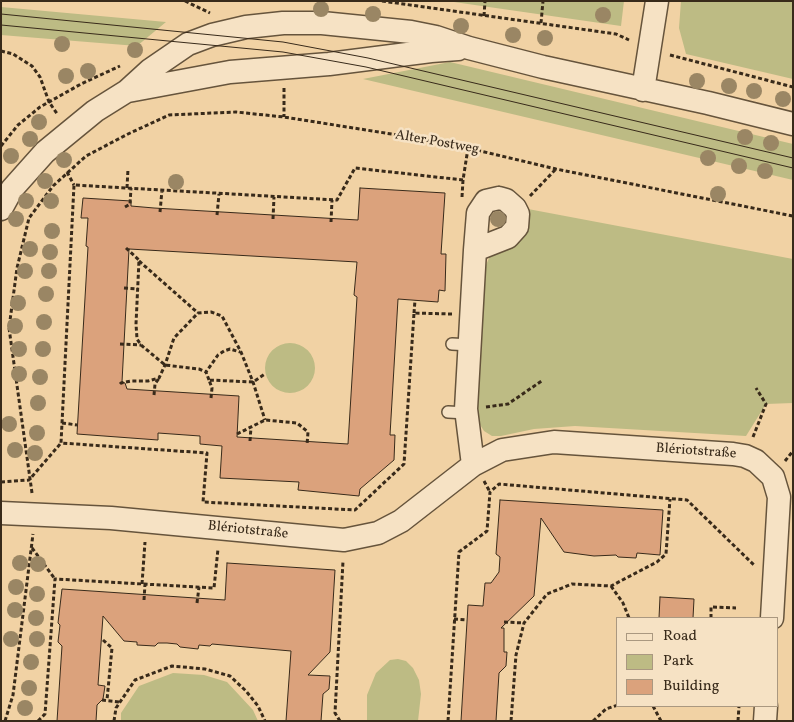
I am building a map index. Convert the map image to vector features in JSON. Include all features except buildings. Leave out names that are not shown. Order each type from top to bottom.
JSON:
[{"type":"street","points":[[643,90],[657,1]]},
{"type":"street","points":[[1,209],[12,189],[45,152],[96,111],[128,91],[150,70],[188,44],[212,35],[246,27],[296,22],[353,25],[411,32],[643,90],[708,103],[793,124]]},
{"type":"street","points":[[128,91],[230,72],[329,64],[469,48]]},
{"type":"street","points":[[475,250],[508,237],[514,232],[518,220],[515,208],[506,200],[499,198],[486,201],[481,206],[477,220],[475,250],[472,315],[462,345],[460,411],[478,477]]},
{"type":"street","name":"Blériotstraße","points":[[1,513],[146,521],[344,540],[378,533],[401,521],[478,477],[502,450],[554,442],[745,456],[756,461],[773,477],[779,497],[772,617]]},
{"type":"street","points":[[765,721],[766,707]]},
{"type":"path","points":[[184,1],[210,14]]},
{"type":"path","points":[[382,1],[616,34],[674,57],[793,87]]},
{"type":"path","points":[[484,16],[485,1]]},
{"type":"path","points":[[541,23],[543,1]]},
{"type":"path","points":[[1,51],[13,54],[32,66],[40,77],[49,102],[86,156]]},
{"type":"path","name":"Alter Postweg","points":[[5,721],[13,695],[35,514],[9,328],[17,268],[29,218],[53,186],[86,156],[169,115],[236,112],[284,117],[468,148],[556,169],[793,216]]},
{"type":"path","points":[[74,184],[337,200],[355,168],[463,180],[468,148]]},
{"type":"path","points":[[125,207],[130,204],[128,169]]},
{"type":"path","points":[[515,208],[556,169]]},
{"type":"path","points":[[1,482],[30,480],[61,443],[74,184],[68,172]]},
{"type":"path","points":[[160,212],[162,190]]},
{"type":"path","points":[[218,215],[219,194]]},
{"type":"path","points":[[273,219],[274,197]]},
{"type":"path","points":[[331,222],[332,200]]},
{"type":"path","points":[[126,248],[198,313]]},
{"type":"path","points":[[139,260],[137,339],[141,345],[166,365],[199,369],[206,372],[212,388],[211,398]]},
{"type":"path","points":[[124,288],[138,289]]},
{"type":"path","points":[[61,443],[207,454],[203,502],[355,510],[404,464],[410,410],[415,300]]},
{"type":"path","points":[[154,395],[155,384],[166,365],[174,338],[198,313],[211,312],[222,316],[241,352],[265,420]]},
{"type":"path","points":[[414,313],[472,315]]},
{"type":"path","points":[[120,344],[141,345]]},
{"type":"path","points":[[206,372],[218,355],[224,351],[230,349],[241,352]]},
{"type":"path","points":[[209,380],[253,382],[266,374]]},
{"type":"path","points":[[120,384],[159,378]]},
{"type":"path","points":[[460,411],[508,404],[543,380]]},
{"type":"path","points":[[745,456],[766,404],[756,388]]},
{"type":"path","points":[[237,434],[265,420],[297,423],[308,432],[307,445]]},
{"type":"path","points":[[62,423],[78,424]]},
{"type":"path","points":[[250,441],[251,427]]},
{"type":"path","points":[[448,721],[459,552],[487,531],[490,492],[499,484],[687,500],[764,575],[774,576]]},
{"type":"path","points":[[511,721],[516,655],[524,623],[547,594],[572,584],[611,586],[657,562],[666,554],[670,499]]},
{"type":"path","points":[[144,600],[146,521]]},
{"type":"path","points":[[340,721],[335,713],[344,540]]},
{"type":"path","points":[[32,548],[55,580],[45,714],[38,721]]},
{"type":"path","points":[[55,580],[214,588],[217,549],[227,549]]},
{"type":"path","points":[[611,586],[623,604],[629,617]]},
{"type":"path","points":[[197,602],[198,587]]},
{"type":"path","points":[[711,617],[711,607],[736,608]]},
{"type":"path","points":[[454,619],[467,620]]},
{"type":"path","points":[[504,622],[524,623]]},
{"type":"path","points":[[102,640],[112,648],[107,700]]},
{"type":"path","points":[[114,721],[116,708],[136,680],[172,666],[205,668],[230,676],[258,706],[265,721]]},
{"type":"path","points":[[102,700],[120,702]]},
{"type":"path","points":[[593,721],[606,709],[616,706]]},
{"type":"path","points":[[654,707],[661,721]]},
{"type":"path","points":[[738,707],[738,721]]},
{"type":"green space","points":[[447,1],[624,1],[621,26]]},
{"type":"green space","points":[[681,1],[793,1],[793,79],[686,54],[679,28]]},
{"type":"green space","points":[[1,7],[166,22],[137,46],[1,35]]},
{"type":"green space","points":[[450,62],[793,144],[793,180],[363,79]]},
{"type":"green space","points":[[528,209],[793,259],[793,403],[766,404],[746,436],[575,426],[534,429],[501,436],[492,436],[484,431],[479,423],[477,410],[486,265],[490,256]]},
{"type":"green space","points":[[290,343],[300,345],[308,350],[313,358],[315,368],[313,378],[308,386],[300,391],[290,393],[280,391],[272,386],[267,378],[265,368],[267,358],[272,350],[280,345]]},
{"type":"green space","points":[[390,660],[406,661],[413,668],[419,680],[421,694],[418,721],[367,721],[367,695],[376,673]]},
{"type":"green space","points":[[173,673],[204,675],[227,682],[253,710],[258,721],[121,721],[121,713],[139,686]]},
{"type":"tram line","points":[[1,14],[283,42],[368,58],[793,158]]},
{"type":"tram line","points":[[1,25],[283,52],[366,67],[793,168]]}]
